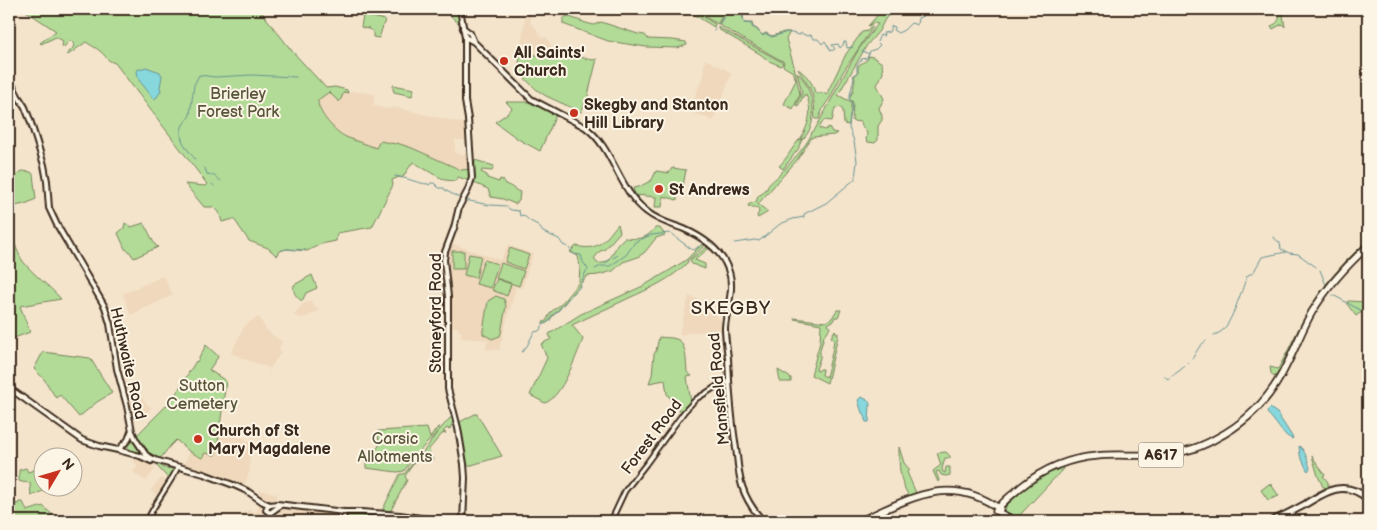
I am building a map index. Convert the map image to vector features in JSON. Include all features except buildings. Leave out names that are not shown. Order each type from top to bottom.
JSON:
[{"type":"highway","name":"A617","points":[[998,510],[1009,498],[1036,476],[1070,461],[1096,456],[1150,455],[1178,452],[1204,445],[1241,423],[1262,402],[1277,383],[1304,326],[1322,296],[1340,273],[1368,246]]},
{"type":"highway","points":[[860,521],[914,498],[941,490],[956,491],[985,499],[998,510]]},
{"type":"main road","name":"Stoneyford Road","points":[[460,9],[466,35],[464,91],[472,171],[470,186],[459,207],[444,260],[448,297],[448,389],[458,428],[464,464],[463,521]]},
{"type":"main road","name":"Mansfield Road","points":[[466,35],[531,100],[591,131],[604,146],[637,202],[646,211],[660,220],[698,237],[719,253],[726,263],[731,286],[725,331],[733,432],[742,487],[750,505],[763,521]]},
{"type":"main road","name":"Huthwaite Road","points":[[9,78],[29,114],[46,175],[48,208],[105,307],[132,431],[142,454]]},
{"type":"main road","points":[[9,388],[82,440],[132,454],[142,454],[155,462],[204,474],[247,491],[269,506],[274,507],[274,510]]},
{"type":"main road","name":"Huthwaite Road","points":[[127,441],[132,431]]},
{"type":"main road","points":[[118,450],[127,441],[136,440]]},
{"type":"main road","points":[[127,441],[126,448],[132,454]]},
{"type":"main road","points":[[1272,521],[1282,519],[1318,496],[1333,490],[1342,488],[1355,490],[1368,499]]},
{"type":"main road","points":[[269,506],[282,504],[441,521]]},
{"type":"main road","points":[[269,506],[267,510],[272,512],[282,504]]},
{"type":"main road","points":[[998,510],[1013,520]]},
{"type":"street","name":"Forest Road","points":[[611,521],[626,491],[684,412],[696,399],[720,384],[728,383]]},
{"type":"street","points":[[147,521],[151,511],[178,467]]},
{"type":"street","points":[[344,512],[344,521]]},
{"type":"shaded area","points":[[529,12],[532,16],[530,18],[531,23],[541,37],[547,38],[556,54],[555,58],[523,53],[520,55],[518,72],[517,71],[526,13]]},
{"type":"shaded area","points":[[705,59],[732,73],[713,121],[689,111],[703,76]]},
{"type":"shaded area","points":[[329,91],[338,101],[344,92],[375,94],[373,106],[389,109],[393,107],[466,124],[466,140],[455,140],[455,153],[462,155],[469,152],[472,169],[461,170],[398,143],[397,145],[376,148],[344,136],[325,118],[317,103]]},
{"type":"shaded area","points":[[450,243],[500,260],[508,245],[533,254],[522,288],[516,287],[499,350],[485,349],[488,340],[461,338],[461,331],[458,331],[458,327],[451,327],[450,283],[445,264]]},
{"type":"shaded area","points":[[163,276],[173,295],[131,315],[123,293]]},
{"type":"shaded area","points":[[689,296],[708,303],[724,323],[723,331],[695,332],[679,335]]},
{"type":"shaded area","points":[[311,301],[318,310],[315,313],[301,318],[293,315],[303,304]]},
{"type":"shaded area","points":[[259,317],[265,328],[282,341],[279,349],[281,352],[271,367],[268,376],[270,368],[231,353],[244,327]]},
{"type":"shaded area","points":[[137,393],[151,408],[147,412],[131,414],[128,399]]},
{"type":"shaded area","points":[[219,430],[253,443],[249,460],[250,470],[244,487],[183,465],[190,452],[201,458],[205,453],[217,449]]},
{"type":"shaded area","points":[[137,456],[149,461],[155,469],[146,481],[133,472],[138,466],[133,461]]},
{"type":"shaded area","points":[[163,478],[166,485],[158,496],[150,491]]},
{"type":"shaded area","points":[[260,490],[277,494],[276,501],[264,500],[259,495]]},
{"type":"shaded area","points":[[260,503],[264,509],[258,521],[241,521],[243,512],[246,513],[247,510],[256,512]]},
{"type":"shaded area","points":[[281,507],[339,514],[341,521],[280,521],[279,509]]},
{"type":"green space","name":"Brierley Forest Park","points":[[23,9],[259,9],[292,51],[326,88],[335,87],[347,90],[348,93],[344,92],[340,101],[329,92],[318,100],[320,110],[337,131],[346,137],[376,148],[380,141],[397,143],[461,170],[472,169],[470,181],[458,177],[455,181],[445,180],[413,162],[402,178],[399,177],[392,180],[393,185],[372,227],[337,233],[336,241],[321,244],[307,251],[286,249],[280,251],[277,256],[268,248],[249,241],[234,219],[222,222],[219,212],[214,207],[204,207],[185,184],[205,186],[207,184],[115,63],[86,42],[68,55],[74,44],[71,41],[64,47],[62,46],[63,41],[56,37],[41,44],[56,31]]},
{"type":"green space","points":[[449,9],[459,9],[460,21],[458,23],[449,14]]},
{"type":"green space","points":[[685,9],[693,11],[715,24],[714,27]]},
{"type":"green space","points":[[695,9],[725,9],[718,24]]},
{"type":"green space","points":[[727,9],[742,9],[744,23],[752,23],[753,27],[762,35],[766,33],[772,36],[790,32],[786,39],[800,94],[793,109],[784,104],[796,80],[793,72],[783,66],[784,62],[719,25]]},
{"type":"green space","points":[[883,9],[895,9],[885,19],[879,31],[867,45],[838,95],[851,102],[849,125],[844,124],[841,107],[835,108],[832,121],[824,120],[819,128],[825,130],[829,127],[832,132],[837,133],[834,135],[812,137],[797,160],[758,204],[768,212],[758,218],[758,208],[749,207],[748,205],[756,202],[758,196],[767,189],[770,183],[807,142],[859,49],[878,24],[874,23],[868,26]]},
{"type":"green space","points":[[1279,9],[1282,9],[1285,27],[1282,24],[1273,29],[1271,26],[1279,19]]},
{"type":"green space","points":[[363,15],[385,20],[379,38],[373,37],[373,31],[368,29],[368,27],[367,29],[361,27]]},
{"type":"green space","points":[[567,16],[594,25],[601,22],[645,35],[648,39],[686,42],[687,45],[677,48],[646,47],[608,41],[563,24],[563,19]]},
{"type":"green space","points":[[871,26],[873,27],[843,72],[819,119],[815,119],[812,93],[798,69],[809,80],[815,93],[828,95],[828,91],[846,54],[862,32],[868,31]]},
{"type":"green space","points":[[718,27],[783,63],[781,66],[769,61],[718,29]]},
{"type":"green space","points":[[558,52],[593,60],[597,59],[587,99],[581,112],[546,96],[518,72],[520,55],[523,53],[555,58]]},
{"type":"green space","points":[[868,56],[882,63],[883,73],[877,85],[884,99],[879,108],[882,120],[878,126],[878,140],[875,143],[866,140],[867,133],[861,122],[852,121],[853,102],[849,99],[853,91],[854,76],[858,73],[858,66],[868,59]]},
{"type":"green space","points":[[797,72],[807,87],[813,106],[811,124],[808,133],[802,140],[801,138],[810,112],[806,95],[804,95],[798,106],[796,105],[802,93]]},
{"type":"green space","points":[[393,85],[414,89],[412,96],[394,92]]},
{"type":"green space","points":[[506,102],[529,102],[556,115],[540,151],[518,139],[495,122],[512,108]]},
{"type":"green space","points":[[800,139],[802,140],[799,148],[783,169],[779,166]]},
{"type":"green space","points":[[475,160],[494,166],[492,171],[482,170],[481,172],[487,175],[487,178],[499,182],[500,179],[503,180],[505,184],[520,192],[519,201],[515,204],[491,197],[488,189],[474,183]]},
{"type":"green space","points":[[672,168],[686,170],[683,186],[677,186],[677,200],[663,196],[662,207],[655,207],[656,197],[636,195],[648,208],[670,222],[654,215],[646,208],[634,195],[633,188],[652,180],[656,171],[669,173]]},
{"type":"green space","points":[[22,171],[33,174],[36,199],[14,206],[9,201],[9,181]]},
{"type":"green space","points":[[125,223],[131,227],[144,223],[155,245],[158,247],[134,258],[125,249],[118,233],[124,228]]},
{"type":"green space","points":[[618,224],[620,232],[596,256],[594,259],[597,263],[608,260],[624,238],[641,238],[648,235],[655,228],[660,228],[665,235],[656,238],[645,252],[638,257],[623,262],[613,271],[587,276],[547,323],[543,324],[551,312],[561,304],[579,282],[580,267],[578,256],[570,252],[576,246],[596,246]]},
{"type":"green space","points":[[9,231],[22,260],[61,299],[20,306],[30,332],[9,340]]},
{"type":"green space","points":[[1368,240],[1368,244],[1344,266],[1293,345],[1278,374],[1274,377],[1270,367],[1278,369],[1314,301],[1335,273]]},
{"type":"green space","points":[[703,243],[705,244],[704,246],[682,268],[668,278],[572,325],[583,339],[563,385],[545,403],[530,395],[547,358],[541,344],[551,339],[549,334],[581,314],[643,286],[667,272],[686,260]]},
{"type":"green space","points":[[707,247],[709,248],[695,260],[705,264],[705,269],[692,264],[691,259]]},
{"type":"green space","points":[[510,248],[529,255],[524,269],[505,262]]},
{"type":"green space","points":[[452,251],[464,251],[464,269],[452,269]]},
{"type":"green space","points":[[469,254],[481,256],[476,278],[464,275]]},
{"type":"green space","points":[[484,260],[498,264],[491,288],[476,284]]},
{"type":"green space","points":[[501,263],[524,271],[519,286],[496,278]]},
{"type":"green space","points":[[312,275],[317,288],[306,293],[302,301],[295,294],[294,285]]},
{"type":"green space","points":[[497,279],[511,284],[507,296],[492,290]]},
{"type":"green space","points":[[496,296],[504,299],[506,306],[500,336],[492,339],[483,334],[483,330],[488,301]]},
{"type":"green space","points":[[1348,301],[1368,302],[1368,313],[1360,313],[1356,316],[1347,304]]},
{"type":"green space","points":[[837,310],[841,310],[838,317],[835,317],[828,324],[830,328],[824,336],[816,369],[817,371],[823,369],[822,375],[826,377],[834,339],[831,337],[835,330],[838,336],[827,383],[811,375],[820,342],[821,324],[794,318],[826,322],[832,318]]},
{"type":"green space","points":[[659,337],[676,339],[680,341],[684,348],[687,372],[692,376],[687,377],[691,402],[681,412],[667,394],[665,380],[649,383]]},
{"type":"green space","name":"Sutton Cemetery","points":[[206,345],[218,357],[209,370],[226,381],[215,455],[205,453],[202,458],[190,452],[176,440],[160,459],[146,452],[148,450],[142,446],[136,436],[172,400]]},
{"type":"green space","points":[[43,352],[90,358],[112,393],[97,402],[79,417],[60,395],[56,398],[44,379],[34,369]]},
{"type":"green space","points":[[778,370],[791,378],[791,382],[780,382]]},
{"type":"green space","points":[[477,414],[502,456],[465,467],[458,423]]},
{"type":"green space","points":[[450,418],[454,419],[450,429],[447,428],[443,432],[446,433],[442,434],[429,449],[433,460],[430,460],[425,454],[423,457],[418,457],[405,476],[407,480],[390,512],[382,511],[400,474],[406,472],[417,457]]},
{"type":"green space","name":"Carsic Allotments","points":[[438,427],[439,430],[404,471],[397,472],[366,468],[366,459],[379,446],[378,431],[427,428],[430,438]]},
{"type":"green space","points":[[134,441],[141,452],[140,454],[129,449],[128,442]]},
{"type":"green space","points":[[899,447],[904,463],[910,470],[907,472],[916,493],[909,496],[901,479]]},
{"type":"green space","points":[[946,452],[950,458],[945,458],[942,469],[945,473],[946,467],[950,467],[950,475],[941,475],[939,471],[936,472],[938,482],[933,471],[941,465],[937,453]]},
{"type":"green space","points":[[1312,456],[1325,475],[1323,476],[1328,482],[1328,488],[1323,487]]},
{"type":"green space","points":[[158,464],[175,471],[170,478],[157,466]]},
{"type":"green space","points":[[1061,466],[1063,469],[1019,516],[1025,521],[1020,521],[1005,511],[1006,506],[1025,488]]},
{"type":"green space","points":[[26,468],[28,472],[32,471],[31,496],[30,483],[19,481],[19,470]]},
{"type":"green space","points":[[1270,483],[1279,496],[1268,500],[1261,490],[1270,485]]},
{"type":"green space","points":[[23,502],[27,511],[43,506],[59,521],[9,521],[9,503],[18,504]]},
{"type":"green space","points":[[349,514],[380,515],[377,521],[346,521]]},
{"type":"water","points":[[146,67],[160,72],[162,76],[161,91],[154,99],[138,77],[137,70]]},
{"type":"water","points":[[861,397],[868,400],[870,404],[869,422],[866,422],[865,415],[862,413],[858,400]]},
{"type":"water","points":[[1270,408],[1277,413],[1292,439],[1285,434],[1267,413]]},
{"type":"water","points":[[1299,446],[1307,459],[1310,468],[1308,471],[1300,455]]},
{"type":"waterway","points":[[633,9],[636,11],[639,9]]},
{"type":"waterway","points":[[642,9],[642,12],[648,12],[651,9],[678,13],[685,12],[687,9]]},
{"type":"waterway","points":[[726,13],[729,9]]},
{"type":"waterway","points":[[741,9],[744,23],[752,24],[752,27],[763,36],[766,34],[772,37],[787,32],[800,35],[801,33],[807,36],[811,35],[822,44],[825,41],[831,51],[835,49],[832,45],[838,44],[840,48],[844,42],[846,42],[847,48],[853,47]]},
{"type":"waterway","points":[[862,51],[869,54],[870,51],[876,49],[880,45],[877,42],[880,35],[883,36],[883,33],[889,32],[892,26],[895,27],[893,30],[898,33],[911,23],[917,25],[918,18],[923,16],[922,12],[917,13],[920,9]]},
{"type":"waterway","points":[[720,23],[726,14]]},
{"type":"waterway","points":[[734,243],[759,241],[780,224],[804,217],[804,214],[826,203],[855,179],[857,161],[854,141],[849,128],[852,109],[852,102],[849,99],[853,76],[857,73],[857,65],[862,61],[861,59],[867,58],[869,54]]},
{"type":"waterway","points":[[195,159],[184,144],[181,130],[190,115],[194,85],[199,75],[215,77],[251,75],[296,77]]},
{"type":"waterway","points":[[205,168],[207,174],[213,175],[221,181]]},
{"type":"waterway","points":[[395,176],[429,185],[434,183],[439,188],[444,188],[461,199]]},
{"type":"waterway","points":[[465,200],[489,205]]},
{"type":"waterway","points":[[490,205],[507,206],[511,210],[519,211],[520,216],[523,215],[538,225],[543,232],[559,239],[574,254],[581,255],[588,269]]},
{"type":"waterway","points":[[595,269],[601,266],[610,266],[626,255],[635,242],[651,235],[670,233],[691,249],[694,250],[700,247]]},
{"type":"waterway","points":[[1273,237],[1280,243],[1281,249],[1289,253],[1298,254],[1316,267]]},
{"type":"waterway","points":[[282,250],[306,250]]},
{"type":"waterway","points":[[1246,278],[1253,273],[1262,257],[1286,252]]},
{"type":"waterway","points":[[613,258],[618,255]]},
{"type":"waterway","points":[[605,263],[610,260]]},
{"type":"waterway","points":[[522,352],[534,332],[539,331],[544,324],[550,321],[551,316],[579,288],[588,270]]},
{"type":"waterway","points":[[1320,270],[1326,285]]},
{"type":"waterway","points":[[1214,335],[1226,327],[1246,279]]},
{"type":"waterway","points":[[1333,295],[1362,311]]},
{"type":"waterway","points":[[1363,312],[1368,310]]},
{"type":"waterway","points":[[1164,376],[1168,379],[1183,368],[1206,341]]},
{"type":"place","name":"All Saints' Church","points":[[504,61]]},
{"type":"place","name":"Skegby and Stanton Hill Library","points":[[574,113]]},
{"type":"place","name":"St Andrews","points":[[659,189]]},
{"type":"place","name":"Church of St Mary Magdalene","points":[[198,439]]},
{"type":"district","name":"SKEGBY","points":[[731,307]]}]
